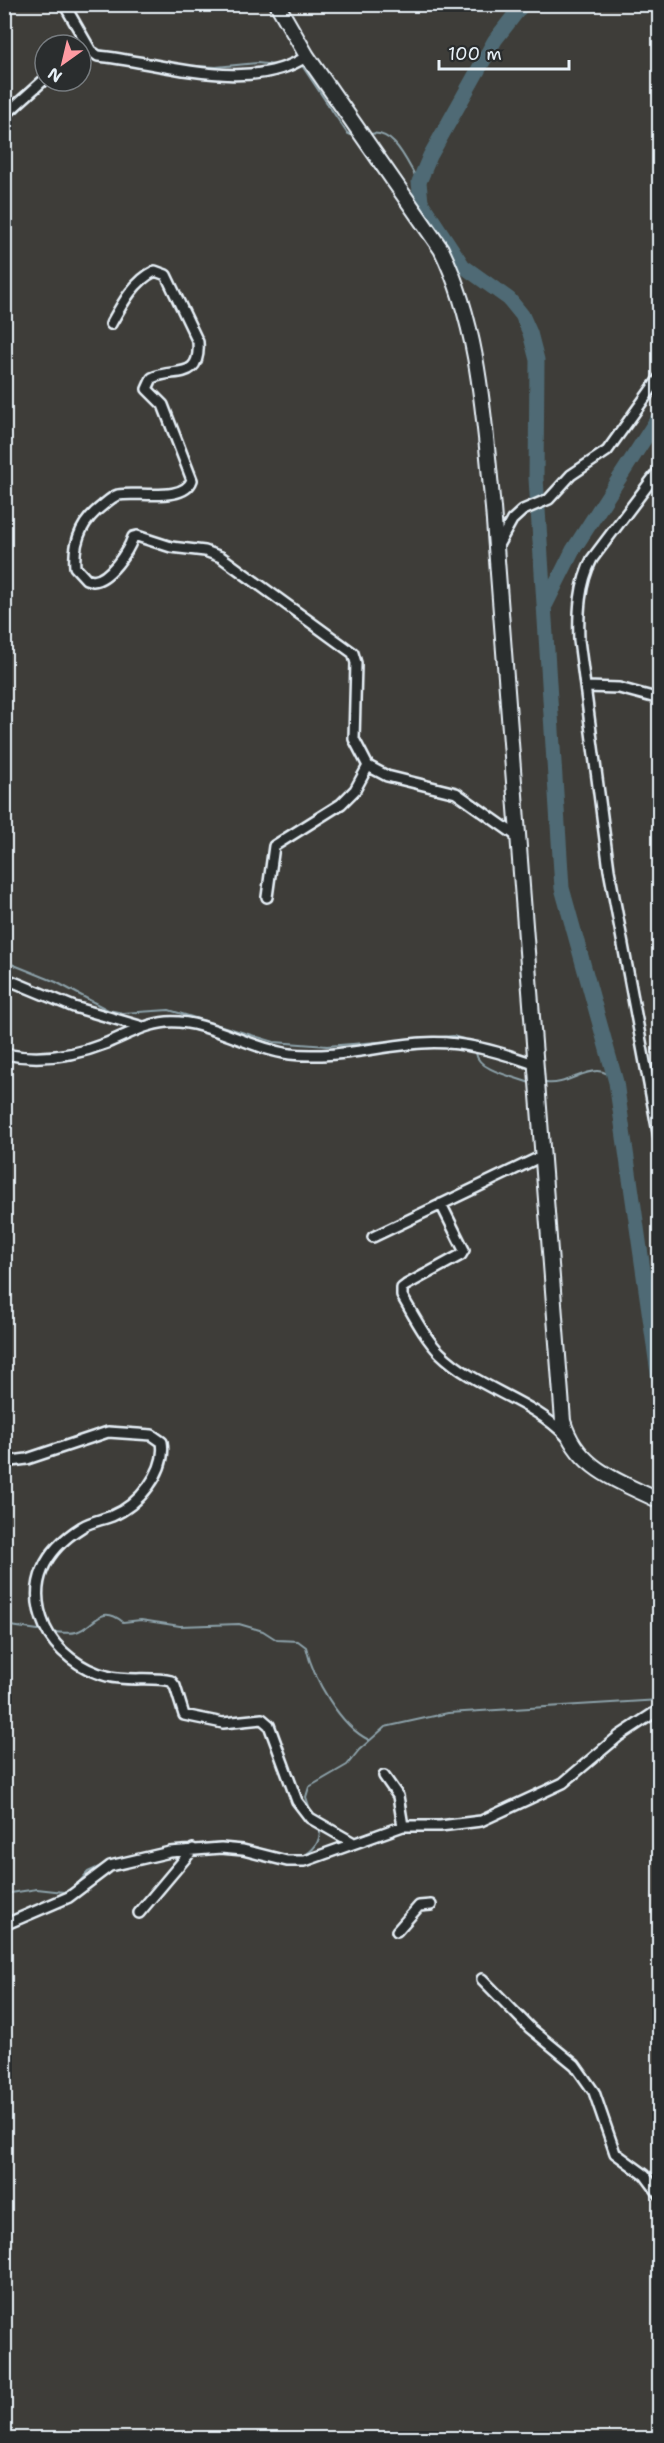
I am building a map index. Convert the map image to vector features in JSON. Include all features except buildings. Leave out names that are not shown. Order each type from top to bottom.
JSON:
[{"type":"main road","points":[[277,4],[307,56],[441,249],[455,278],[465,308],[482,408],[496,549],[563,1420],[568,1438],[577,1452],[590,1465],[660,1500]]},
{"type":"street","points":[[64,4],[81,33]]},
{"type":"street","points":[[93,52],[98,56],[179,71],[205,73],[272,72],[307,56]]},
{"type":"street","points":[[4,116],[33,90]]},
{"type":"street","points":[[111,324],[126,298],[147,275],[155,272],[166,275],[198,342],[198,352],[192,367],[182,373],[165,373],[152,378],[147,389],[163,405],[192,480],[187,488],[176,493],[118,495],[107,502],[86,519],[77,542],[75,567],[86,579],[99,581],[118,562],[133,537],[137,536],[171,547],[212,552],[242,570],[353,653],[356,663],[354,739],[368,766],[387,777],[456,793],[517,836]]},
{"type":"street","points":[[496,549],[512,520],[523,510],[549,499],[571,475],[607,450],[660,377]]},
{"type":"street","points":[[660,469],[586,571],[578,616],[609,870],[660,1143]]},
{"type":"street","points":[[586,687],[619,688],[660,699]]},
{"type":"street","points":[[267,897],[274,846],[341,804],[355,790],[368,766]]},
{"type":"street","points":[[4,978],[75,1007],[142,1027]]},
{"type":"street","points":[[4,1054],[35,1059],[77,1052],[106,1044],[142,1027],[179,1022],[292,1054],[366,1052],[442,1043],[500,1053],[537,1065]]},
{"type":"street","points":[[373,1237],[542,1156]]},
{"type":"street","points":[[441,1204],[464,1250],[461,1255],[406,1285],[402,1288],[402,1296],[426,1336],[441,1353],[473,1378],[555,1424],[568,1438]]},
{"type":"street","points":[[4,1461],[27,1460],[70,1443],[108,1432],[152,1435],[162,1442],[164,1453],[147,1489],[133,1503],[113,1515],[84,1526],[58,1545],[43,1564],[37,1589],[40,1616],[49,1637],[77,1663],[107,1676],[171,1681],[176,1686],[184,1715],[223,1723],[262,1719],[269,1725],[297,1801],[310,1818],[352,1842]]},
{"type":"street","points":[[4,1925],[69,1897],[110,1866],[193,1849],[243,1850],[287,1861],[305,1860],[403,1826],[440,1826],[481,1821],[563,1784],[619,1736],[660,1709]]},
{"type":"street","points":[[384,1776],[398,1796],[403,1826]]},
{"type":"street","points":[[139,1913],[193,1849]]},
{"type":"street","points":[[397,1931],[419,1906],[431,1905]]},
{"type":"street","points":[[482,1979],[530,2028],[575,2065],[594,2092],[615,2153],[645,2175],[660,2195]]},
{"type":"waterway","points":[[523,4],[495,40],[430,156],[419,182],[421,202],[463,266],[509,299],[522,315],[530,333],[537,360],[536,478],[562,888],[616,1082],[660,1387]]},
{"type":"waterway","points":[[95,49],[139,58]]},
{"type":"waterway","points":[[177,65],[216,67],[257,63],[275,65]]},
{"type":"waterway","points":[[301,64],[347,133],[351,135]]},
{"type":"waterway","points":[[12,113],[18,112],[30,98]]},
{"type":"waterway","points":[[4,131],[7,119]]},
{"type":"waterway","points":[[369,134],[378,134],[394,142],[419,182]]},
{"type":"waterway","points":[[546,604],[573,550],[660,415]]},
{"type":"waterway","points":[[4,961],[56,982],[108,1010],[123,1013],[169,1010],[274,1042],[327,1046],[453,1036],[476,1043]]},
{"type":"waterway","points":[[476,1053],[478,1059],[490,1069],[530,1083]]},
{"type":"waterway","points":[[546,1083],[565,1081],[583,1074],[601,1071],[609,1074],[616,1082]]},
{"type":"waterway","points":[[52,1632],[76,1632],[103,1615],[108,1615],[123,1622],[141,1620],[180,1626],[239,1624],[263,1631],[277,1640],[298,1641],[306,1647],[321,1686],[338,1713],[358,1733],[369,1740]]},
{"type":"waterway","points":[[4,1625],[38,1630]]},
{"type":"waterway","points":[[311,1812],[306,1797],[309,1787],[347,1765],[359,1750],[385,1727],[448,1713],[660,1700]]},
{"type":"waterway","points":[[301,1857],[316,1845],[320,1827]]},
{"type":"waterway","points":[[174,1847],[220,1842],[293,1857]]},
{"type":"waterway","points":[[145,1853],[169,1848]]},
{"type":"waterway","points":[[4,1894],[37,1889],[64,1892],[74,1888],[88,1872],[110,1862]]}]
